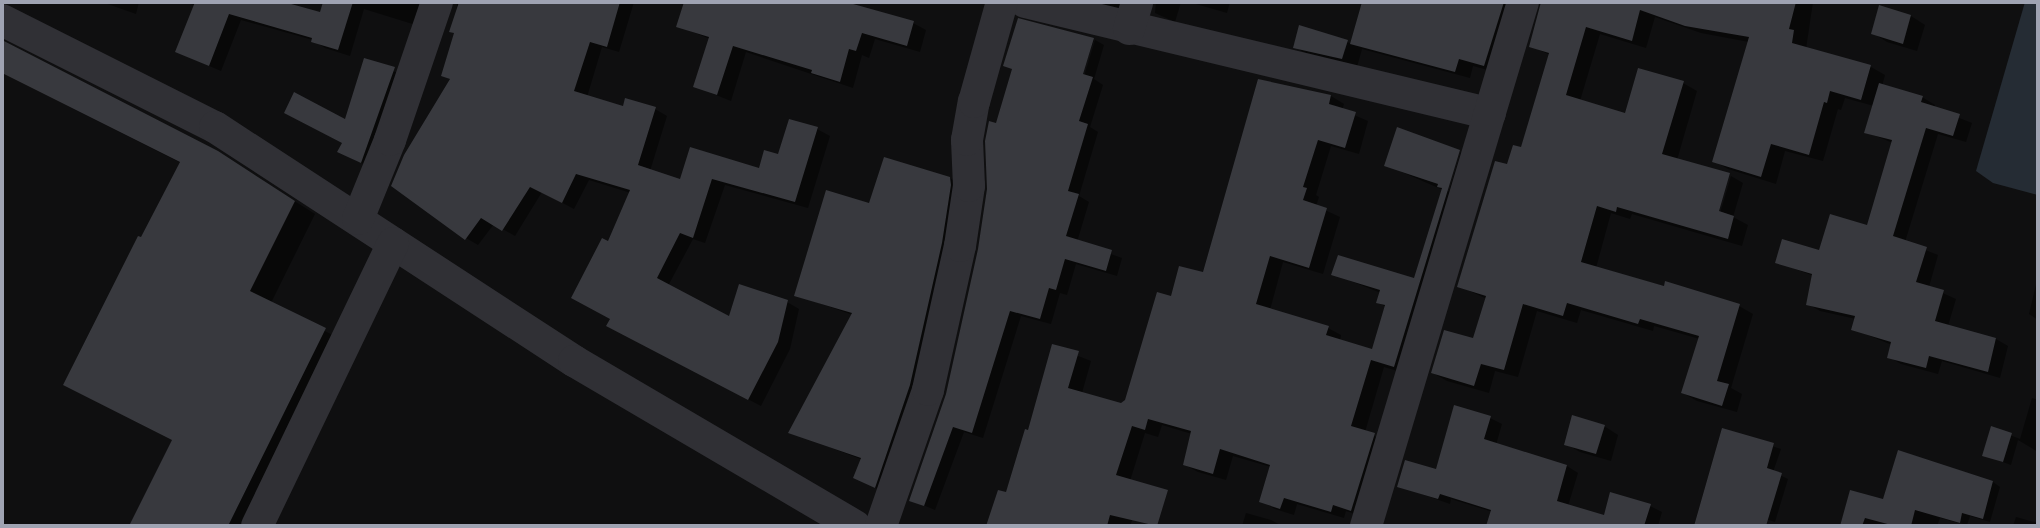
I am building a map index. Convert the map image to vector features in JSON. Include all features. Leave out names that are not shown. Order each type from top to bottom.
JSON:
[{"type":"street","points":[[358,219],[390,140],[437,2]]},
{"type":"street","points":[[881,526],[928,390],[960,246],[969,186],[967,140],[974,102],[1002,2]]},
{"type":"street","points":[[1025,2],[1133,15],[1490,114]]},
{"type":"street","points":[[1366,526],[1524,2]]},
{"type":"street","points":[[2,20],[215,127],[574,361],[855,526]]},
{"type":"street","points":[[257,526],[393,243]]},
{"type":"shaded area","points":[[2025,2],[2038,2],[2038,195],[1993,183],[1976,171]]},
{"type":"building","points":[[195,2],[284,2],[320,12],[323,2],[353,2],[338,50],[311,42],[312,38],[229,14],[209,66],[175,52]]},
{"type":"building","points":[[459,2],[620,2],[607,47],[590,42],[574,91],[623,106],[625,98],[656,107],[638,165],[680,179],[690,147],[759,168],[764,150],[778,154],[789,119],[818,127],[795,202],[712,179],[693,238],[680,233],[657,278],[729,316],[739,284],[788,300],[778,342],[748,400],[606,326],[610,319],[571,298],[602,238],[608,241],[630,190],[576,174],[562,203],[530,187],[502,231],[481,218],[465,240],[391,186],[404,155],[450,79],[441,76],[454,33],[449,32]]},
{"type":"building","points":[[684,2],[846,2],[914,21],[907,46],[862,33],[856,51],[849,49],[840,82],[811,73],[812,70],[733,46],[717,95],[693,87],[709,37],[676,27]]},
{"type":"building","points":[[1362,2],[1504,2],[1484,66],[1459,59],[1455,72],[1350,44]]},
{"type":"building","points":[[1541,2],[1796,2],[1789,29],[1794,30],[1792,43],[1871,65],[1861,100],[1830,91],[1827,103],[1824,102],[1809,155],[1771,144],[1761,177],[1712,162],[1749,37],[1685,26],[1640,10],[1632,41],[1586,27],[1566,95],[1625,113],[1638,68],[1684,81],[1662,154],[1730,173],[1719,211],[1734,216],[1728,239],[1617,207],[1616,212],[1597,206],[1581,262],[1664,286],[1665,281],[1740,304],[1717,381],[1729,384],[1722,406],[1681,393],[1699,336],[1640,319],[1638,324],[1567,303],[1563,316],[1523,304],[1504,370],[1481,364],[1474,386],[1431,373],[1444,330],[1473,338],[1486,296],[1457,287],[1495,161],[1507,164],[1513,145],[1521,147],[1549,53],[1529,47]]},
{"type":"building","points":[[1879,5],[1911,15],[1903,44],[1871,34]]},
{"type":"building","points":[[1018,18],[1094,38],[1083,74],[1093,77],[1079,121],[1088,124],[1068,191],[1079,194],[1066,236],[1112,250],[1106,271],[1065,259],[1056,290],[1049,288],[1040,319],[1010,311],[972,433],[953,427],[924,506],[909,501],[946,394],[978,249],[987,189],[985,141],[989,121],[996,123],[1012,69],[1003,66]]},
{"type":"building","points":[[1299,25],[1348,40],[1342,59],[1293,48]]},
{"type":"building","points":[[2,40],[218,151],[295,201],[250,291],[326,328],[228,526],[129,526],[172,440],[63,385],[138,236],[141,237],[180,162],[2,73]]},
{"type":"building","points":[[364,58],[395,67],[361,163],[337,152],[342,143],[284,113],[294,92],[345,119]]},
{"type":"building","points":[[1258,79],[1331,95],[1329,104],[1356,112],[1345,148],[1318,140],[1303,187],[1307,188],[1303,200],[1327,208],[1309,268],[1270,256],[1256,304],[1329,326],[1326,335],[1372,349],[1385,305],[1376,303],[1380,290],[1331,275],[1338,255],[1414,278],[1442,188],[1437,187],[1438,184],[1384,166],[1397,127],[1460,150],[1394,367],[1371,360],[1351,426],[1375,433],[1351,511],[1333,505],[1331,512],[1284,498],[1280,509],[1259,502],[1270,465],[1220,449],[1213,474],[1183,465],[1191,431],[1148,419],[1145,430],[1132,426],[1116,475],[1168,490],[1157,526],[1110,515],[1107,526],[986,526],[998,490],[1006,492],[1025,429],[1028,430],[1052,344],[1079,351],[1068,388],[1121,403],[1125,400],[1157,292],[1171,296],[1179,266],[1203,272]]},
{"type":"building","points":[[1879,83],[1923,96],[1921,102],[1960,114],[1953,136],[1926,128],[1893,236],[1927,247],[1916,282],[1944,290],[1935,321],[1996,338],[1988,372],[1929,356],[1926,368],[1887,358],[1891,342],[1851,330],[1855,316],[1806,305],[1812,274],[1775,263],[1782,239],[1819,250],[1830,214],[1867,225],[1892,140],[1864,133]]},
{"type":"building","points":[[884,157],[950,177],[951,185],[942,243],[910,385],[875,488],[853,478],[861,458],[788,433],[852,313],[794,296],[826,190],[869,203]]},
{"type":"building","points":[[1454,405],[1491,416],[1484,439],[1567,465],[1557,501],[1604,515],[1610,492],[1651,504],[1644,526],[1486,526],[1491,510],[1440,494],[1438,499],[1397,487],[1405,460],[1436,469]]},
{"type":"building","points":[[1572,415],[1605,425],[1596,454],[1564,445]]},
{"type":"building","points":[[1991,426],[2012,433],[2003,462],[1982,456]]},
{"type":"building","points":[[1722,428],[1774,443],[1767,468],[1782,473],[1766,526],[1694,526]]},
{"type":"building","points":[[1898,450],[1993,481],[1983,519],[1962,513],[1960,523],[1915,510],[1911,526],[1895,526],[1865,518],[1862,526],[1840,526],[1850,490],[1883,499]]}]
